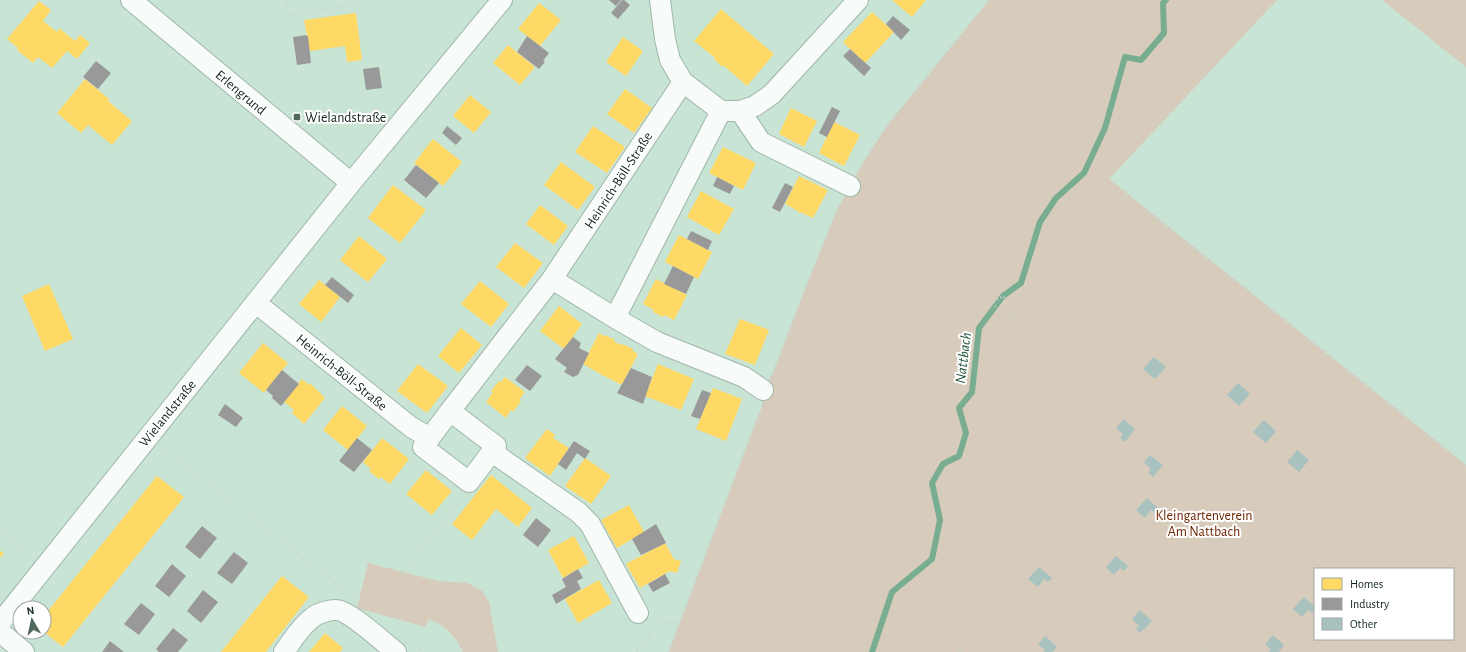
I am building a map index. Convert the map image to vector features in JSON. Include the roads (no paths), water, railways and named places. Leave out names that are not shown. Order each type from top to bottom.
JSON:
[{"type":"street","name":"Erlengrund","points":[[131,0],[351,183]]},
{"type":"street","name":"Wielandstraße","points":[[0,623],[351,183],[502,0]]},
{"type":"street","points":[[660,0],[665,39],[670,60],[683,82],[730,111],[761,142],[850,186]]},
{"type":"street","points":[[615,318],[730,111],[755,106],[772,94],[858,0]]},
{"type":"street","name":"Heinrich-Böll-Straße","points":[[256,303],[411,427],[430,438],[552,279],[683,82]]},
{"type":"street","points":[[552,279],[657,342],[744,377],[763,390]]},
{"type":"street","points":[[430,438],[423,447],[469,482],[496,446],[450,410]]},
{"type":"street","points":[[492,452],[578,512],[590,524],[646,617]]},
{"type":"street","points":[[284,652],[308,622],[313,618],[326,612],[340,610],[360,624],[404,648]]},
{"type":"street","points":[[0,632],[24,652]]},
{"type":"waterway","name":"Nattbach","points":[[872,652],[892,592],[932,559],[940,520],[932,483],[943,464],[959,456],[966,433],[959,408],[972,392],[979,328],[1003,296],[1021,283],[1040,222],[1056,198],[1084,173],[1105,128],[1125,57],[1141,60],[1164,33],[1163,3],[1166,0]]},
{"type":"place","name":"Wielandstraße","points":[[297,117]]},
{"type":"park label","name":"Kleingartenverein Am Nattbach","points":[[1204,524]]}]
